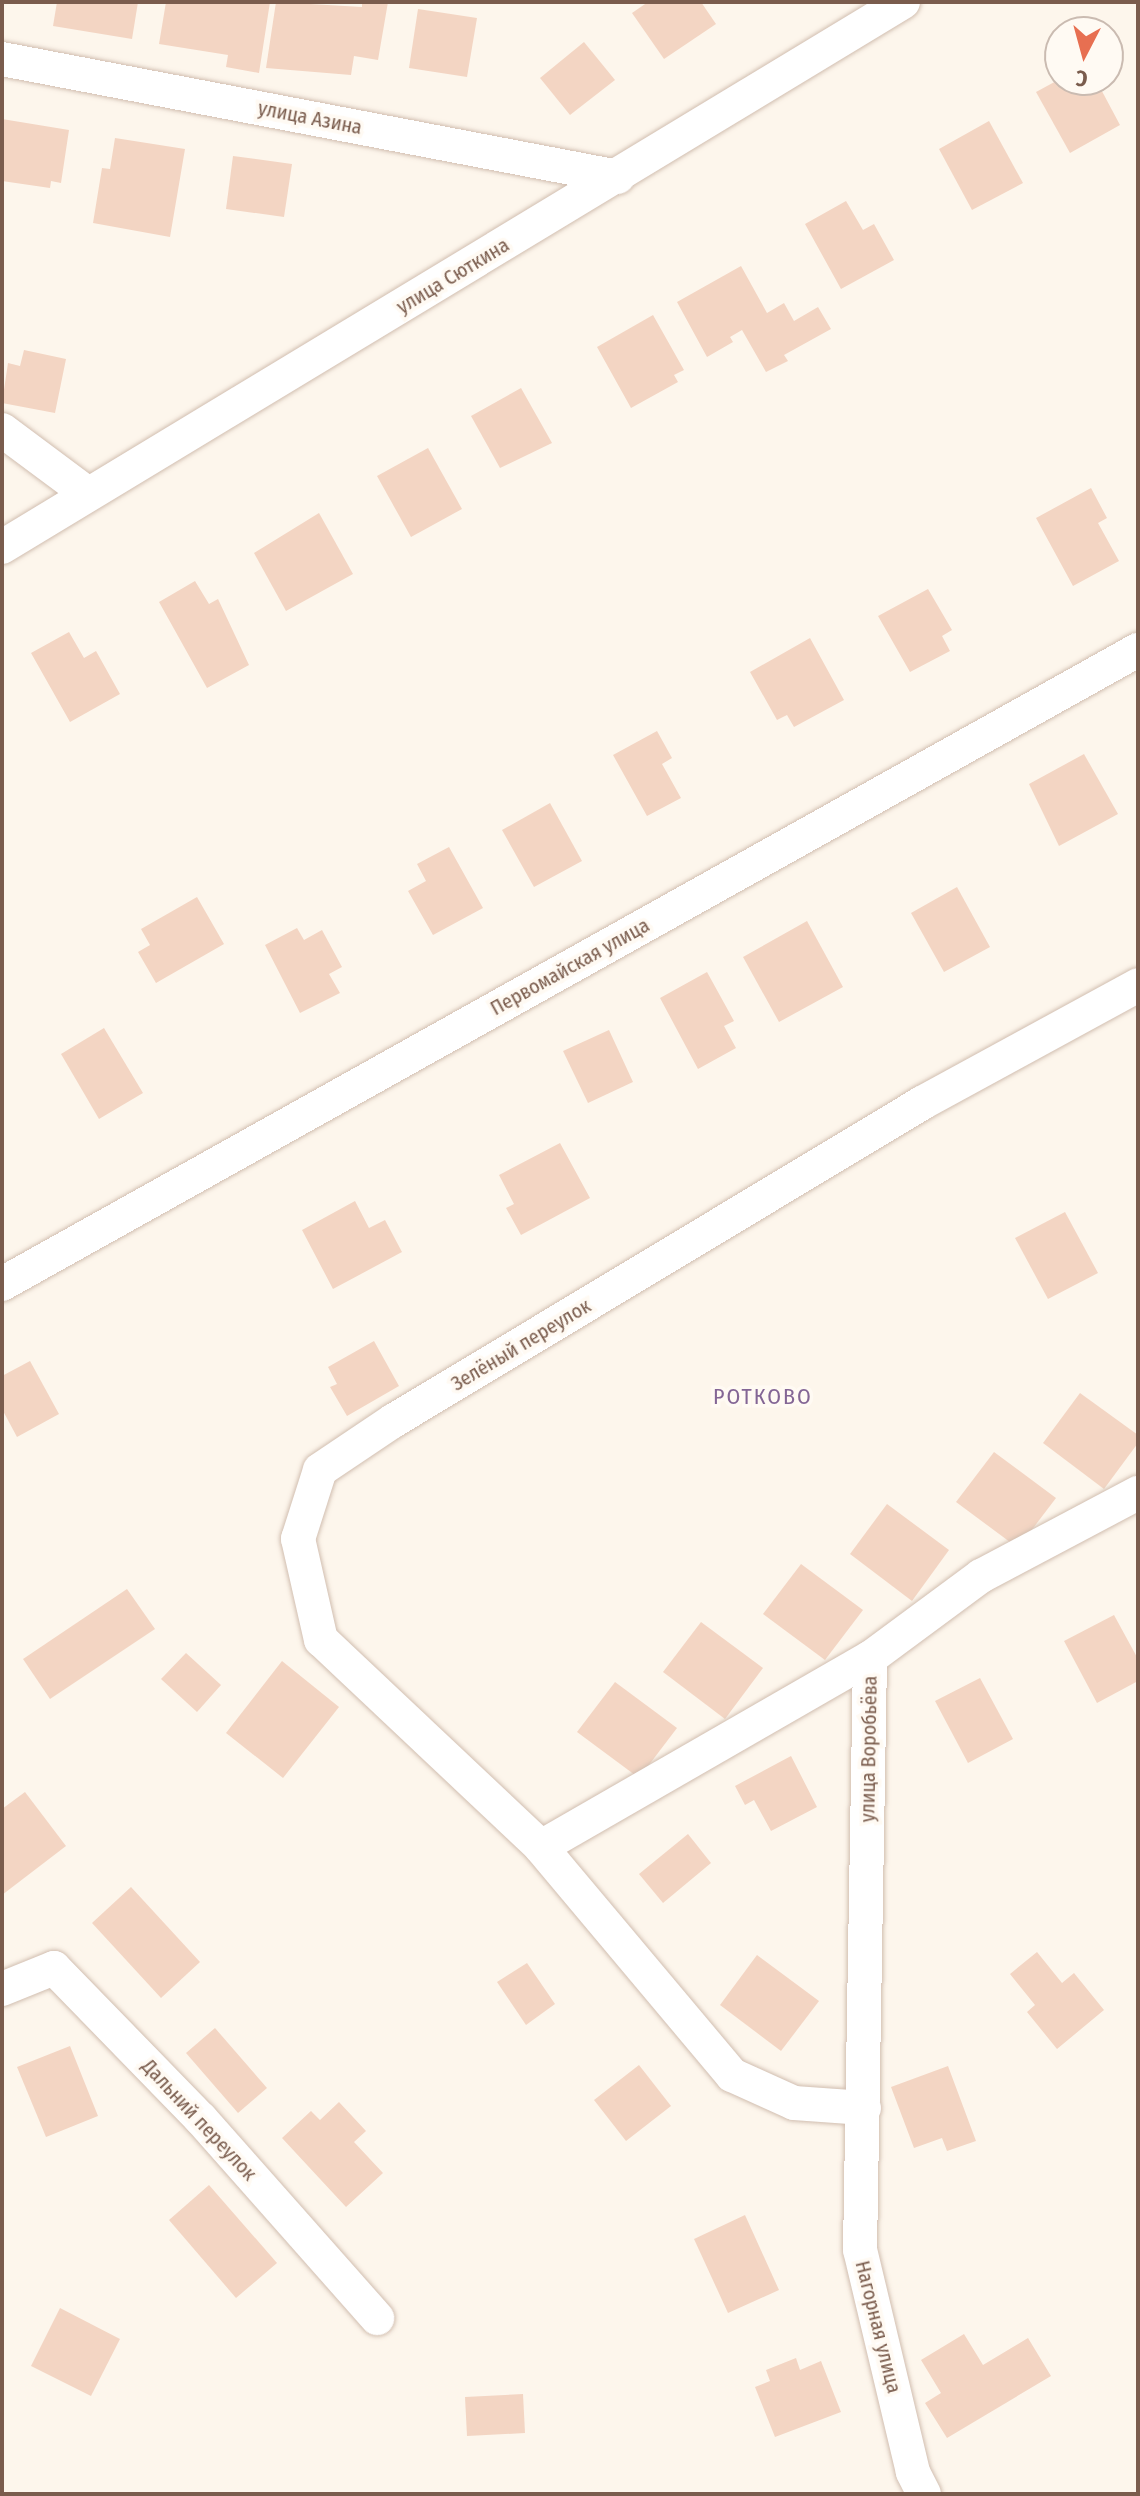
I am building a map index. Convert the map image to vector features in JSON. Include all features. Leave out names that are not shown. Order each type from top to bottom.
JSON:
[{"type":"street","name":"улица Сюткина","points":[[2,547],[903,2]]},
{"type":"street","name":"улица Азина","points":[[2,59],[618,177]]},
{"type":"street","points":[[2,430],[88,494]]},
{"type":"street","name":"Первомайская улица","points":[[2,1284],[1138,650]]},
{"type":"street","name":"Зелёный переулок","points":[[864,2108],[794,2103],[732,2075],[541,1847],[321,1640],[298,1539],[320,1470],[922,1103],[1138,985]]},
{"type":"street","name":"улица Воробьёва","points":[[864,2108],[870,1658],[981,1576],[1138,1493]]},
{"type":"street","points":[[541,1847],[870,1658]]},
{"type":"street","name":"Дальний переулок","points":[[2,1989],[54,1968],[201,2119],[377,2318]]},
{"type":"street","name":"Нагорная улица","points":[[864,2108],[860,2250],[913,2472],[924,2494]]},
{"type":"building","points":[[57,2],[138,2],[132,39],[53,26]]},
{"type":"building","points":[[166,2],[270,2],[259,73],[226,67],[228,55],[159,44]]},
{"type":"building","points":[[276,2],[362,7],[362,2],[388,2],[378,60],[354,56],[351,75],[266,68]]},
{"type":"building","points":[[648,2],[701,2],[716,24],[664,59],[632,13]]},
{"type":"building","points":[[418,9],[477,18],[467,77],[409,68]]},
{"type":"building","points":[[584,42],[615,80],[570,115],[540,78]]},
{"type":"building","points":[[1044,88],[1044,96],[1105,96],[1120,125],[1070,153],[1036,92]]},
{"type":"building","points":[[2,119],[69,130],[61,183],[51,181],[50,188],[2,181]]},
{"type":"building","points":[[989,121],[1023,183],[972,210],[939,149]]},
{"type":"building","points":[[115,138],[185,149],[170,237],[93,223],[102,168],[110,169]]},
{"type":"building","points":[[233,156],[292,164],[284,217],[226,209]]},
{"type":"building","points":[[846,201],[863,230],[874,224],[894,260],[841,289],[805,224]]},
{"type":"building","points":[[741,266],[767,313],[784,303],[794,321],[818,307],[831,329],[784,355],[788,361],[766,372],[742,330],[730,337],[733,342],[707,357],[677,302]]},
{"type":"building","points":[[653,315],[684,370],[674,375],[678,382],[631,408],[597,347]]},
{"type":"building","points":[[24,350],[66,359],[55,413],[2,403],[8,363],[20,366]]},
{"type":"building","points":[[521,388],[552,443],[500,468],[471,416]]},
{"type":"building","points":[[428,448],[462,509],[411,537],[377,476]]},
{"type":"building","points":[[1091,488],[1107,518],[1098,523],[1119,561],[1073,586],[1036,518]]},
{"type":"building","points":[[319,513],[353,574],[286,611],[254,553]]},
{"type":"building","points":[[195,581],[209,604],[218,599],[249,665],[207,688],[159,602]]},
{"type":"building","points":[[928,589],[952,630],[942,636],[950,651],[910,672],[878,616]]},
{"type":"building","points":[[69,632],[84,658],[96,651],[120,694],[70,722],[31,653]]},
{"type":"building","points":[[810,638],[844,700],[794,727],[787,715],[777,720],[750,672]]},
{"type":"building","points":[[657,731],[672,758],[662,764],[681,798],[647,816],[613,755]]},
{"type":"building","points":[[1084,754],[1118,814],[1059,846],[1029,784]]},
{"type":"building","points":[[550,803],[582,861],[534,887],[502,830]]},
{"type":"building","points":[[449,847],[483,908],[433,935],[408,891],[426,881],[417,864]]},
{"type":"building","points":[[957,887],[990,947],[944,972],[911,913]]},
{"type":"building","points":[[197,897],[224,944],[156,983],[138,952],[150,945],[141,929]]},
{"type":"building","points":[[807,921],[843,987],[779,1022],[743,957]]},
{"type":"building","points":[[297,928],[304,940],[322,930],[342,967],[329,974],[340,993],[300,1013],[265,945]]},
{"type":"building","points":[[707,972],[734,1021],[724,1026],[736,1048],[698,1069],[660,998]]},
{"type":"building","points":[[104,1028],[143,1093],[99,1119],[61,1054]]},
{"type":"building","points":[[609,1030],[633,1082],[588,1103],[563,1051]]},
{"type":"building","points":[[560,1143],[590,1198],[521,1235],[506,1208],[514,1204],[499,1175]]},
{"type":"building","points":[[355,1201],[369,1228],[385,1220],[402,1252],[333,1289],[302,1230]]},
{"type":"building","points":[[1065,1212],[1098,1273],[1048,1299],[1015,1238]]},
{"type":"building","points":[[374,1341],[399,1386],[347,1416],[330,1387],[337,1384],[328,1367]]},
{"type":"building","points":[[30,1361],[59,1414],[17,1437],[2,1409],[2,1376]]},
{"type":"building","points":[[1080,1393],[1138,1435],[1138,1443],[1104,1489],[1043,1443]]},
{"type":"building","points":[[994,1452],[1056,1498],[1018,1548],[956,1502]]},
{"type":"building","points":[[887,1504],[949,1550],[912,1601],[850,1554]]},
{"type":"building","points":[[801,1564],[863,1610],[825,1660],[763,1614]]},
{"type":"building","points":[[127,1589],[155,1629],[50,1699],[23,1659]]},
{"type":"building","points":[[1114,1615],[1138,1659],[1138,1681],[1097,1703],[1064,1641]]},
{"type":"building","points":[[701,1622],[763,1668],[725,1719],[663,1672]]},
{"type":"building","points":[[186,1653],[221,1685],[197,1712],[161,1679]]},
{"type":"building","points":[[282,1661],[339,1707],[283,1778],[226,1733]]},
{"type":"building","points":[[980,1678],[1013,1739],[968,1763],[935,1701]]},
{"type":"building","points":[[615,1682],[677,1728],[639,1778],[577,1732]]},
{"type":"building","points":[[791,1756],[817,1807],[771,1831],[754,1800],[745,1805],[735,1786]]},
{"type":"building","points":[[25,1792],[66,1846],[2,1895],[2,1809]]},
{"type":"building","points":[[688,1834],[711,1863],[663,1903],[639,1874]]},
{"type":"building","points":[[131,1887],[200,1962],[161,1998],[92,1923]]},
{"type":"building","points":[[1037,1952],[1062,1983],[1074,1973],[1104,2010],[1057,2049],[1027,2012],[1035,2005],[1010,1974]]},
{"type":"building","points":[[757,1955],[819,2001],[781,2051],[720,2005]]},
{"type":"building","points":[[527,1963],[555,2004],[526,2025],[497,1982]]},
{"type":"building","points":[[215,2028],[267,2088],[238,2113],[186,2053]]},
{"type":"building","points":[[70,2046],[98,2116],[46,2137],[17,2067]]},
{"type":"building","points":[[639,2065],[671,2106],[626,2141],[594,2100]]},
{"type":"building","points":[[948,2066],[976,2141],[947,2151],[942,2138],[914,2148],[891,2087]]},
{"type":"building","points":[[339,2102],[366,2131],[354,2142],[383,2173],[346,2207],[282,2138],[311,2111],[320,2120]]},
{"type":"building","points":[[209,2185],[277,2263],[236,2298],[169,2220]]},
{"type":"building","points":[[745,2215],[779,2290],[728,2313],[694,2239]]},
{"type":"building","points":[[60,2308],[120,2339],[91,2396],[31,2366]]},
{"type":"building","points":[[964,2334],[983,2365],[1028,2338],[1051,2376],[947,2438],[925,2403],[941,2393],[921,2360]]},
{"type":"building","points":[[796,2358],[800,2370],[821,2361],[841,2412],[775,2437],[755,2387],[770,2381],[766,2370]]},
{"type":"building","points":[[523,2394],[525,2433],[467,2436],[465,2397]]},
{"type":"district","name":"РОТКОВО","points":[[763,1397]]}]
